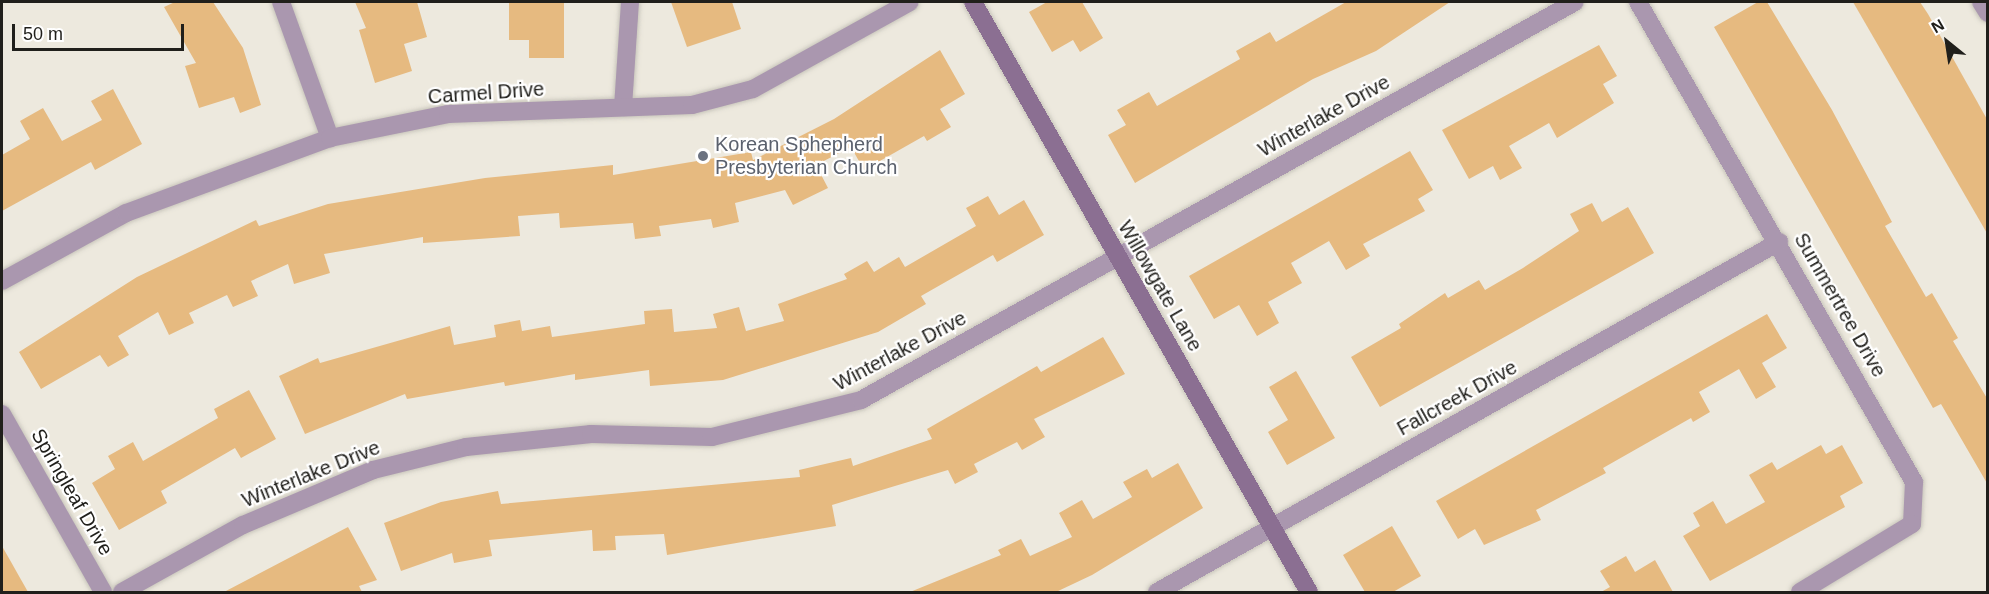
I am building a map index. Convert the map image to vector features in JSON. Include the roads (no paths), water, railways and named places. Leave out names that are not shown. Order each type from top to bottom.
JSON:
[{"type":"street","points":[[281,2],[330,138]]},
{"type":"street","points":[[623,107],[630,2]]},
{"type":"street","name":"Carmel Drive","points":[[2,281],[126,213],[330,138],[448,114],[692,105],[753,89],[909,2]]},
{"type":"street","name":"Willowgate Lane","points":[[973,2],[1310,592]]},
{"type":"street","name":"Winterlake Drive","points":[[122,592],[243,525],[373,470],[466,447],[591,434],[712,437],[833,411],[1118,257],[1575,2]]},
{"type":"street","name":"Summertree Drive","points":[[1638,2],[1779,242],[1914,482],[1912,524],[1800,592]]},
{"type":"street","points":[[1981,2],[1988,13]]},
{"type":"street","name":"Fallcreek Drive","points":[[1157,592],[1779,242]]},
{"type":"street","name":"Springleaf Drive","points":[[2,414],[103,592]]},
{"type":"place","name":"Korean Sphepherd Presbyterian Church","points":[[703,156]]}]
